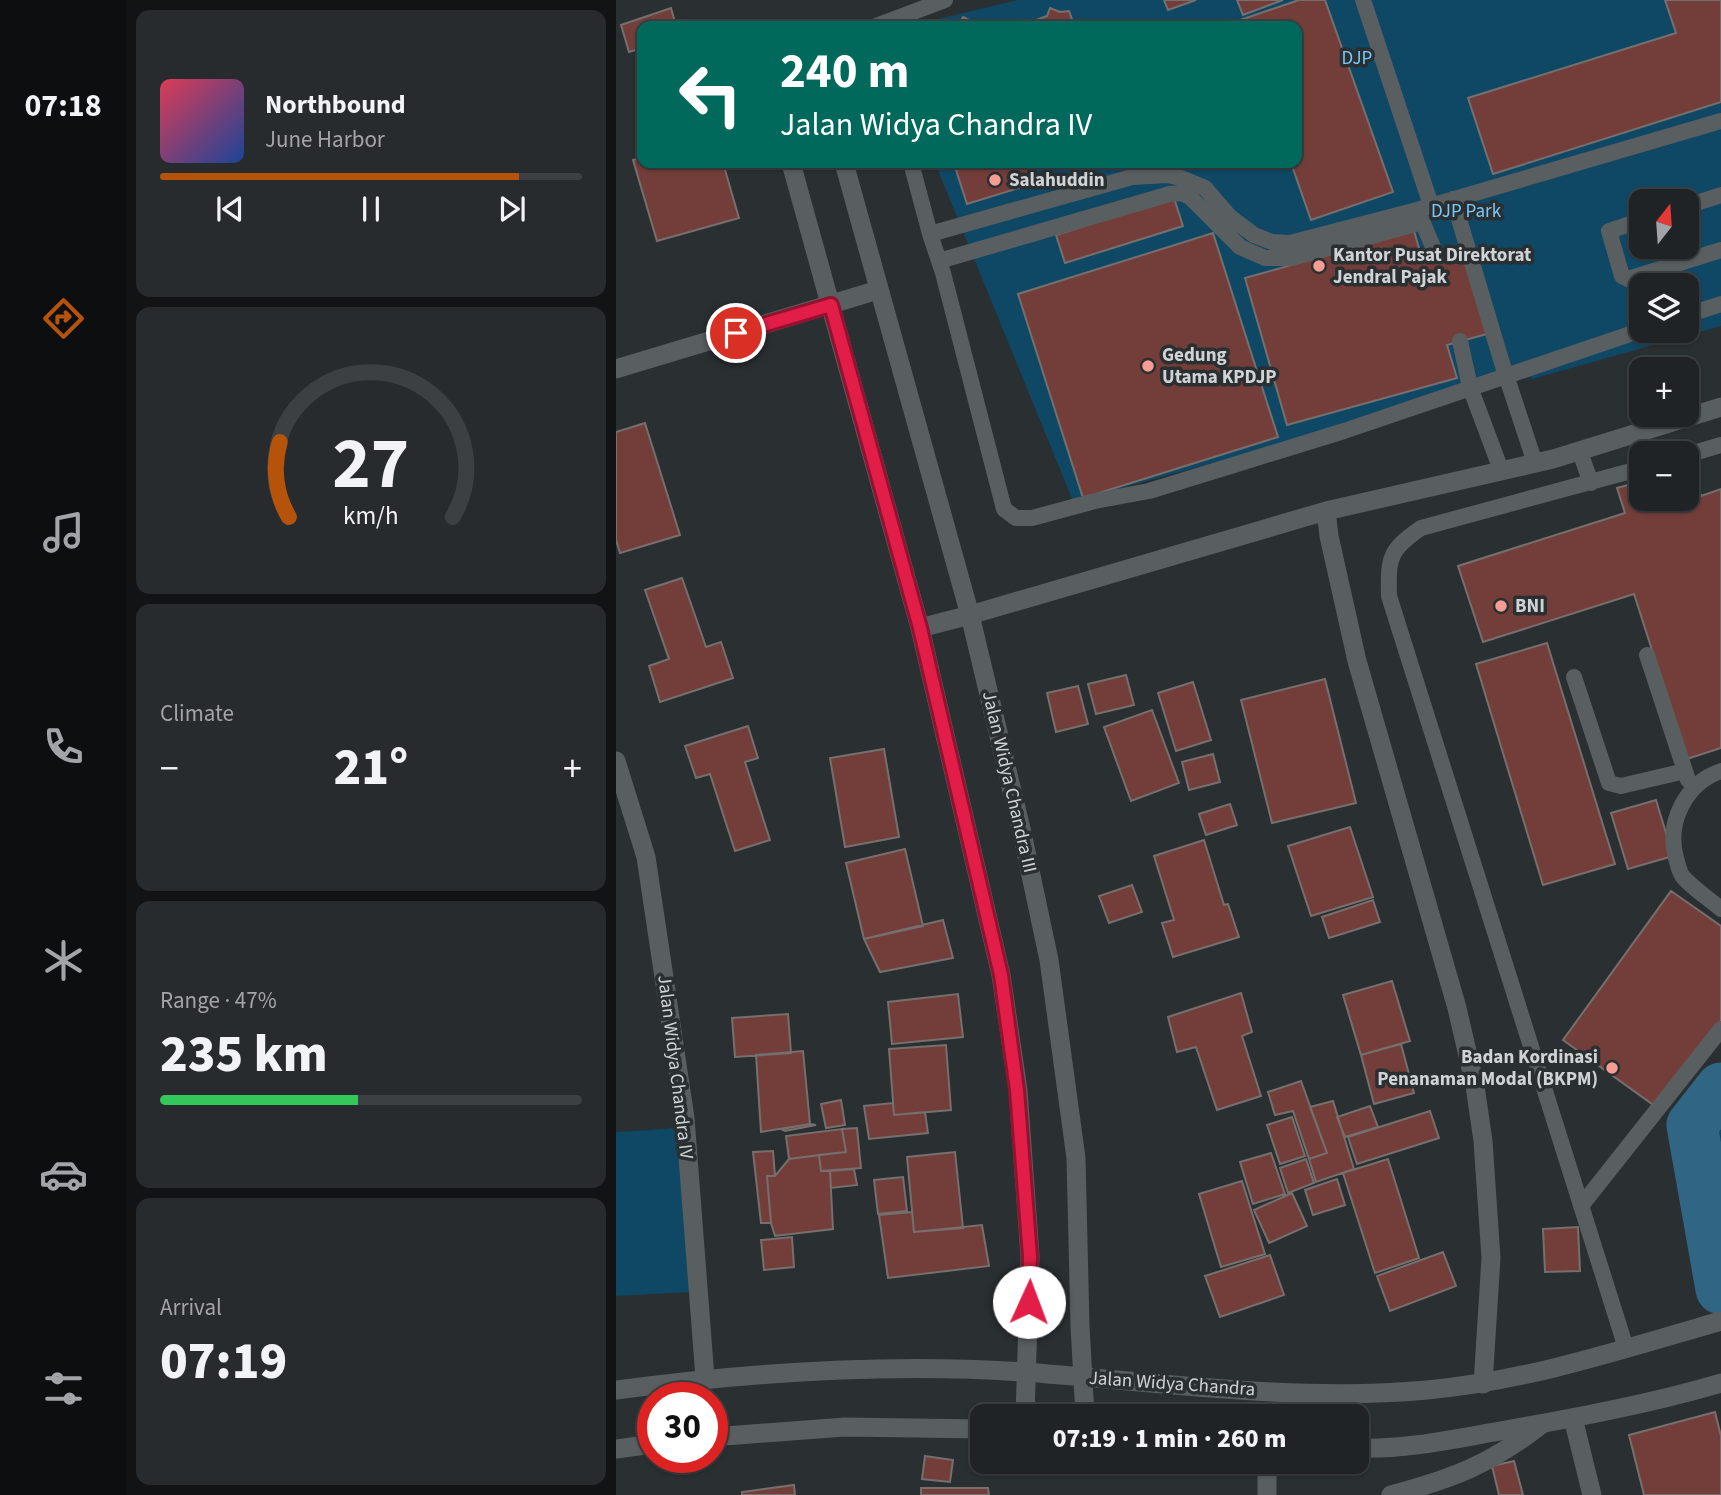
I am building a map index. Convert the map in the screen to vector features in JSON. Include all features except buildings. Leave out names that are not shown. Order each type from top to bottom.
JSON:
[{"type":"street","points":[[792,168],[920,628],[1001,975],[1014,1064],[1030,1256],[1025,1404]]},
{"type":"street","name":"Jalan Widya Chandra III","points":[[845,168],[971,615],[1049,960],[1076,1158],[1085,1404]]},
{"type":"street","points":[[616,369],[878,290]]},
{"type":"street","points":[[920,628],[1326,511],[1580,452],[1721,407]]},
{"type":"street","points":[[1326,511],[1329,536],[1357,661],[1457,1008],[1475,1086],[1483,1141],[1491,1258],[1483,1384]]},
{"type":"street","name":"Jalan Widya Chandra IV","points":[[616,761],[646,857],[683,1105],[705,1378]]},
{"type":"street","name":"Jalan Widya Chandra","points":[[616,1390],[705,1378],[854,1368],[1025,1373],[1333,1394],[1424,1391],[1483,1384],[1721,1321]]},
{"type":"street","points":[[1369,1449],[1454,1439],[1542,1424],[1721,1383]]},
{"type":"street","points":[[1573,1418],[1592,1495]]},
{"type":"street","points":[[1391,1495],[1469,1471],[1520,1441],[1542,1424]]},
{"type":"street","points":[[728,1436],[845,1427],[970,1429]]},
{"type":"street","points":[[616,1449],[637,1446]]},
{"type":"street","points":[[1267,1474],[1267,1495]]},
{"type":"lane","points":[[889,21],[945,0]]},
{"type":"lane","points":[[1363,0],[1436,254]]},
{"type":"lane","points":[[939,261],[1181,193],[1190,197],[1240,247],[1265,258],[1292,258],[1453,199],[1721,121]]},
{"type":"lane","points":[[912,168],[1004,509],[1016,518],[1032,518],[1095,501],[1149,491],[1297,446],[1629,334]]},
{"type":"lane","points":[[930,234],[1132,177],[1167,175],[1205,188],[1230,216],[1254,235],[1272,242],[1290,243],[1423,212]]},
{"type":"lane","points":[[1699,202],[1721,195]]},
{"type":"lane","points":[[1453,199],[1535,463]]},
{"type":"lane","points":[[1629,224],[1609,231],[1622,276],[1629,279],[1692,259]]},
{"type":"lane","points":[[1699,257],[1721,250]]},
{"type":"lane","points":[[1699,311],[1721,304]]},
{"type":"lane","points":[[1460,341],[1470,387],[1501,470]]},
{"type":"lane","points":[[1699,451],[1721,445]]},
{"type":"lane","points":[[1580,452],[1591,483]]},
{"type":"lane","points":[[1626,1348],[1389,597],[1388,567],[1398,543],[1421,528],[1629,472]]},
{"type":"lane","points":[[1647,655],[1691,789]]},
{"type":"lane","points":[[1574,677],[1609,783],[1621,786],[1685,771]]},
{"type":"lane","points":[[1721,771],[1710,775],[1691,789],[1676,816],[1673,848],[1682,876],[1721,909]]},
{"type":"lane","points":[[1581,1206],[1721,1029]]},
{"type":"green space","name":"DJP Park","points":[[1018,0],[1721,0],[1721,326],[1699,332],[1699,273],[1629,273],[1629,343],[1660,343],[1532,379],[1531,377],[1073,501],[937,168],[1302,168],[1302,21],[930,21]]},
{"type":"green space","points":[[1721,1111],[1721,1215],[1706,1129]]},
{"type":"green space","points":[[680,1128],[691,1292],[616,1296],[616,1132]]},
{"type":"waterway","points":[[1721,1088],[1692,1125],[1721,1289]]},
{"type":"place","name":"Salahuddin","points":[[995,180]]},
{"type":"place","name":"Kantor Pusat Direktorat Jendral Pajak","points":[[1319,266]]},
{"type":"place","name":"Gedung Utama KPDJP","points":[[1148,366]]},
{"type":"place","name":"BNI","points":[[1501,606]]},
{"type":"place","name":"Badan Kordinasi Penanaman Modal (BKPM)","points":[[1612,1068]]},
{"type":"route","points":[[736,333],[831,305],[920,628],[1001,975],[1017,1090],[1030,1256],[1029,1302]]},
{"type":"park label","name":"DJP","points":[[1357,58]]}]
